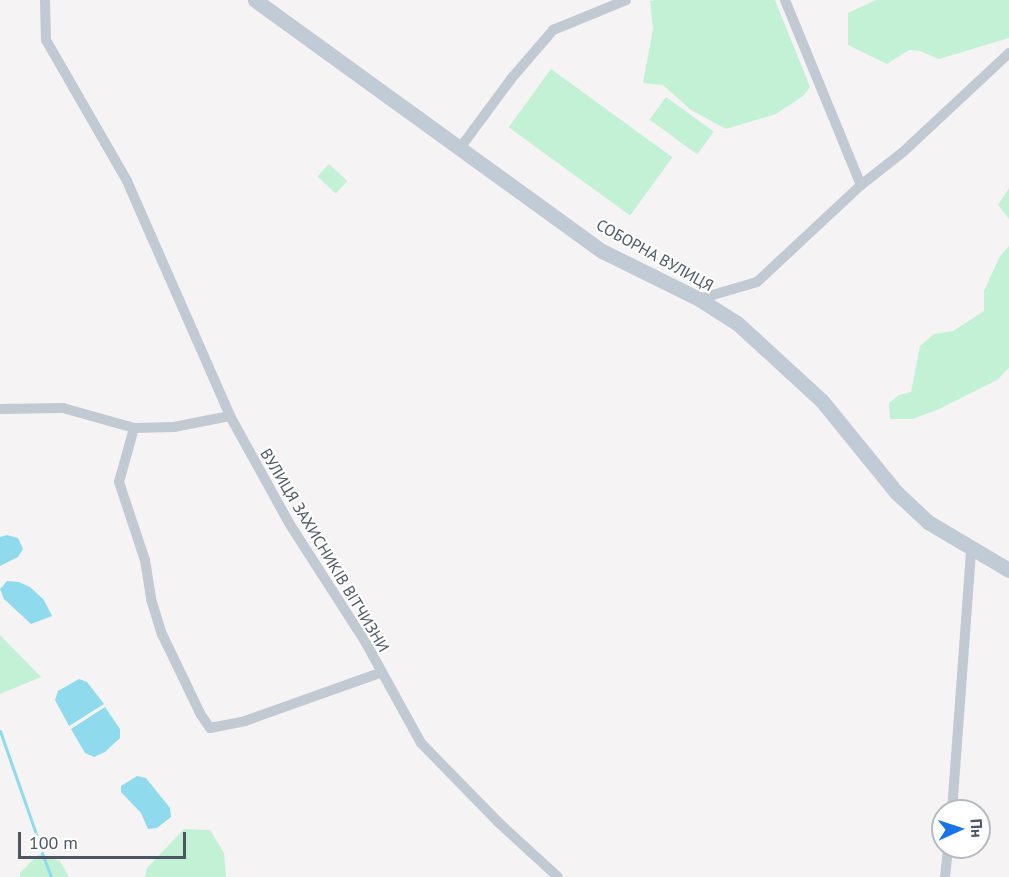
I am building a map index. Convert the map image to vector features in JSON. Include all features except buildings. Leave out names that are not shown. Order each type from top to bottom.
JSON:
[{"type":"street","name":"ВУЛИЦЯ ЗАХИСНИКІВ ВІТЧИЗНИ","points":[[45,0],[46,40],[128,181],[230,416],[288,523],[366,643],[421,743],[498,822],[558,877]]},
{"type":"street","name":"СОБОРНА ВУЛИЦЯ","points":[[255,0],[602,250],[699,299],[737,323],[822,401],[896,492],[928,522],[971,550],[1009,570]]},
{"type":"street","points":[[460,148],[511,79],[553,30],[626,0]]},
{"type":"street","points":[[785,0],[861,186]]},
{"type":"street","points":[[699,299],[756,282],[861,186],[903,152],[1009,53]]},
{"type":"street","points":[[0,409],[63,408],[134,428],[174,427],[230,416]]},
{"type":"street","points":[[134,428],[119,483],[145,560],[151,599],[162,634],[201,715],[210,728],[245,721],[380,672]]},
{"type":"street","points":[[953,799],[971,550]]},
{"type":"street","points":[[945,877],[947,859]]},
{"type":"green space","points":[[775,0],[810,87],[803,96],[776,114],[726,129],[691,110],[663,85],[643,83],[653,29],[650,1]]},
{"type":"green space","points":[[876,0],[1009,0],[1009,38],[939,59],[920,51],[909,50],[887,64],[848,45],[848,13]]},
{"type":"green space","points":[[551,69],[672,157],[630,215],[509,127]]},
{"type":"green space","points":[[666,97],[714,132],[697,154],[650,120]]},
{"type":"green space","points":[[329,164],[347,181],[336,193],[317,176]]},
{"type":"green space","points":[[1009,188],[1009,219],[998,205]]},
{"type":"green space","points":[[1009,246],[1009,368],[997,380],[939,409],[913,419],[890,419],[889,403],[899,395],[911,392],[920,346],[934,334],[953,331],[984,311],[984,291],[1000,256]]},
{"type":"green space","points":[[0,635],[41,677],[0,694]]},
{"type":"green space","points":[[184,829],[210,830],[224,853],[226,877],[145,877],[147,868]]},
{"type":"green space","points":[[39,854],[60,861],[69,877],[20,877],[20,873]]},
{"type":"water","points":[[7,535],[18,538],[23,549],[18,557],[0,566],[0,537]]},
{"type":"water","points":[[7,581],[19,582],[30,587],[44,600],[52,616],[31,624],[4,599],[0,589]]},
{"type":"water","points":[[79,679],[87,682],[104,704],[69,726],[55,700],[58,691]]},
{"type":"water","points":[[105,707],[120,729],[120,738],[105,752],[94,757],[85,753],[71,729]]},
{"type":"water","points":[[137,776],[146,778],[170,808],[171,817],[157,828],[148,829],[141,813],[121,792],[121,786]]},
{"type":"waterway","points":[[0,731],[36,834]]},
{"type":"waterway","points":[[42,853],[51,877]]}]
